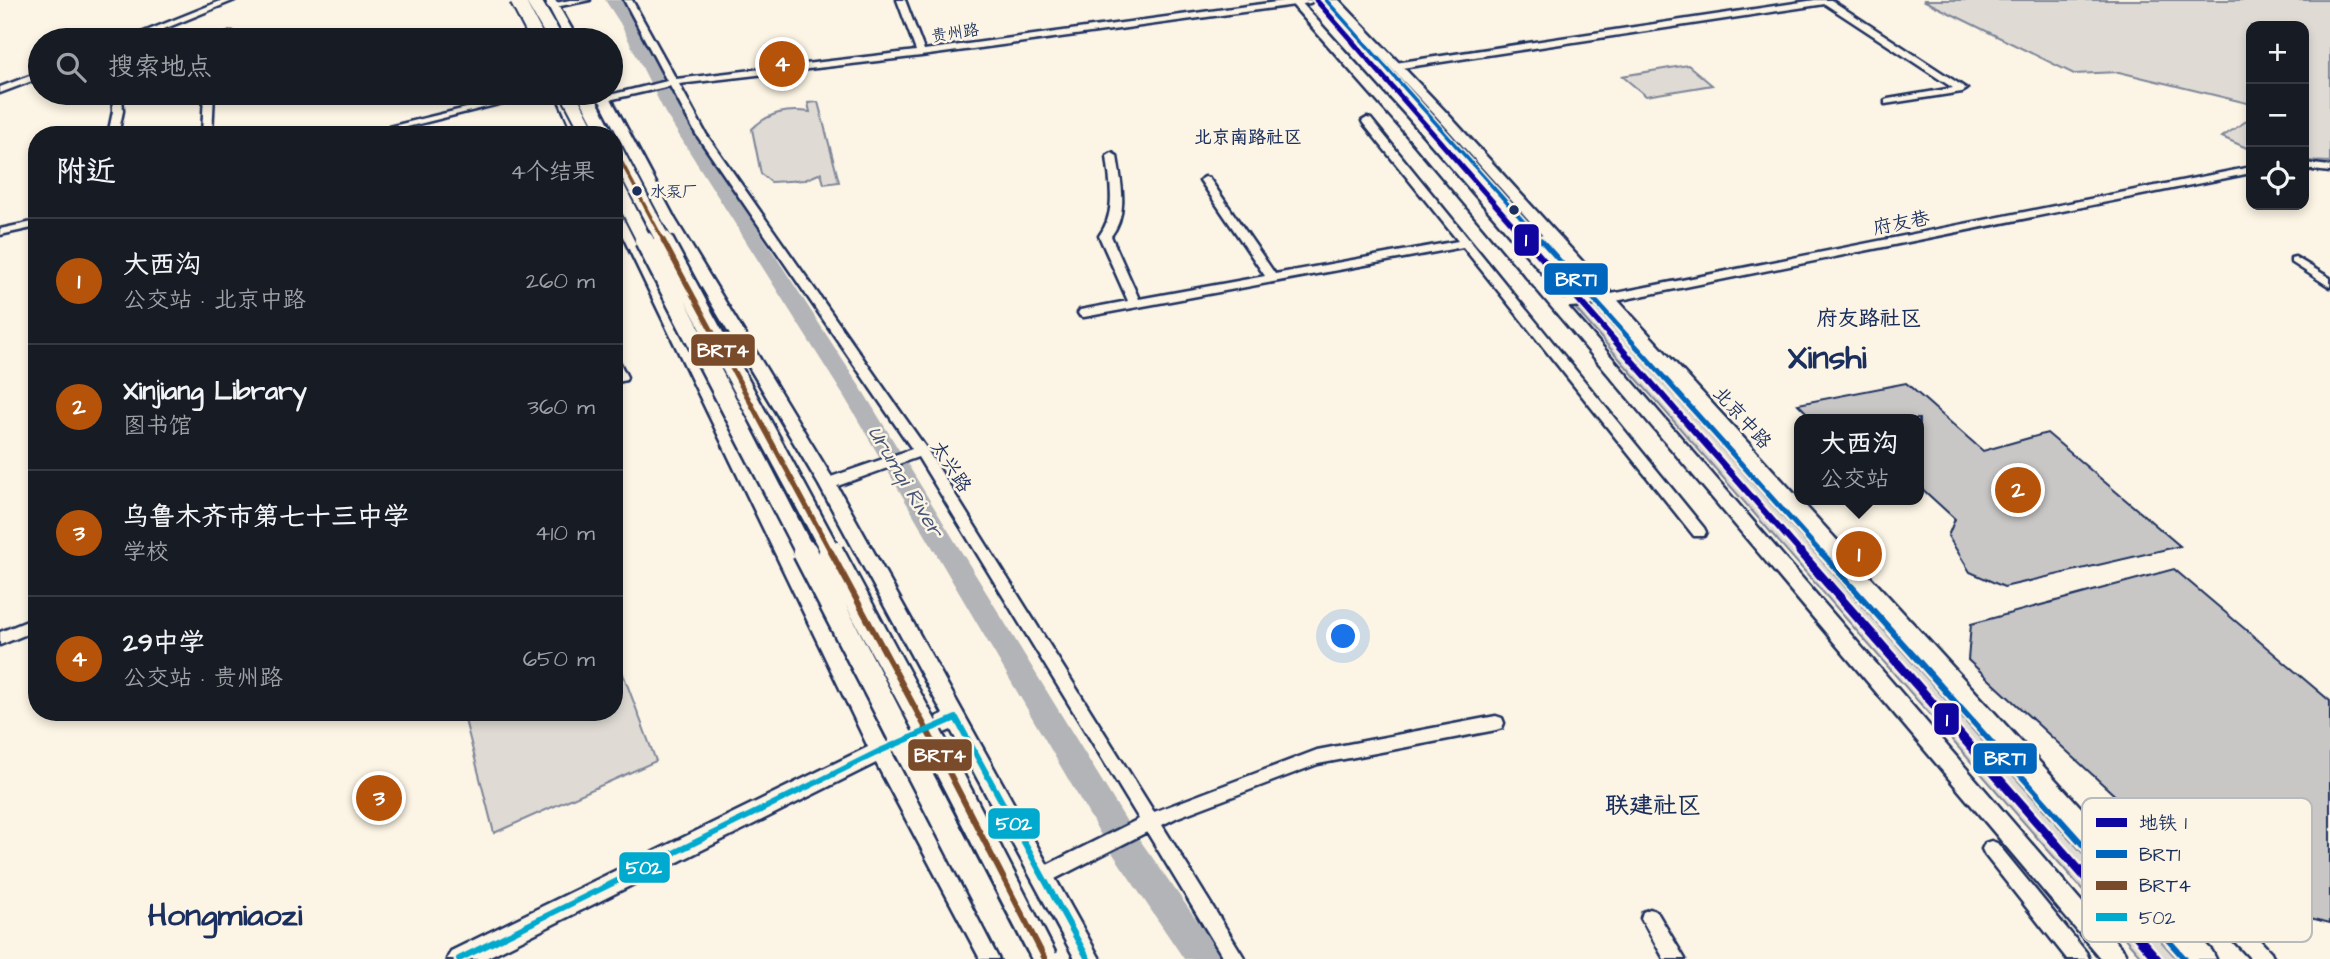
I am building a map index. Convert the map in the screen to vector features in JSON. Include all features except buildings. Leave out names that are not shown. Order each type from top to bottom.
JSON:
[{"type":"highway","points":[[502,0],[527,28]]},
{"type":"highway","points":[[533,0],[549,28]]},
{"type":"highway","points":[[550,2],[564,28]]},
{"type":"highway","points":[[517,6],[529,28]]},
{"type":"highway","points":[[572,105],[584,126]]},
{"type":"highway","points":[[591,105],[602,126]]},
{"type":"highway","points":[[623,165],[936,747],[1045,959]]},
{"type":"highway","points":[[623,198],[1015,959]]},
{"type":"main road","points":[[510,0],[517,6]]},
{"type":"main road","points":[[1299,0],[2082,919]]},
{"type":"main road","name":"北京中路","points":[[1333,0],[1794,505]]},
{"type":"main road","points":[[570,105],[578,126]]},
{"type":"main road","points":[[608,105],[619,126]]},
{"type":"main road","points":[[623,133],[668,219],[827,484],[1088,959]]},
{"type":"main road","points":[[623,222],[880,751],[964,901],[993,959]]},
{"type":"main road","name":"北京中路","points":[[1794,505],[2082,824]]},
{"type":"main road","points":[[459,959],[880,751],[956,718]]},
{"type":"main road","points":[[2101,942],[2116,959]]},
{"type":"main road","name":"北京中路","points":[[2189,942],[2204,959]]},
{"type":"street","points":[[160,28],[231,0]]},
{"type":"street","points":[[517,6],[586,0]]},
{"type":"street","name":"太兴路","points":[[628,0],[701,134],[917,452],[1153,823],[1235,959]]},
{"type":"street","points":[[901,0],[922,53]]},
{"type":"street","name":"贵州路","points":[[623,92],[672,83],[922,53],[1299,0]]},
{"type":"street","points":[[1395,66],[1825,1],[1962,89],[1888,102]]},
{"type":"street","points":[[0,90],[28,80]]},
{"type":"street","points":[[114,126],[116,105]]},
{"type":"street","points":[[207,126],[208,105]]},
{"type":"street","points":[[405,126],[490,105]]},
{"type":"street","points":[[1367,121],[1699,532]]},
{"type":"street","points":[[1112,156],[1114,228],[1105,236],[1135,303]]},
{"type":"street","points":[[2309,165],[2330,167]]},
{"type":"street","name":"府友巷","points":[[1557,304],[1573,304],[1605,295],[2246,168]]},
{"type":"street","points":[[1205,180],[1272,278]]},
{"type":"street","points":[[0,232],[28,226]]},
{"type":"street","points":[[1084,313],[1467,243]]},
{"type":"street","points":[[2295,260],[2330,283]]},
{"type":"street","points":[[827,484],[917,452]]},
{"type":"street","points":[[0,639],[28,627]]},
{"type":"street","points":[[1041,877],[1153,823],[1172,811],[1317,757],[1496,723]]},
{"type":"street","points":[[1991,849],[2079,959]]},
{"type":"street","points":[[1650,918],[1675,959]]},
{"type":"street","points":[[2248,942],[2264,959]]},
{"type":"shaded area","points":[[1923,0],[2330,0],[2330,162],[2309,161],[2309,21],[2246,21],[2246,103],[2119,72],[2074,74]]},
{"type":"shaded area","points":[[1688,65],[1712,85],[1646,96],[1622,76]]},
{"type":"shaded area","points":[[818,102],[839,182],[824,184],[821,173],[805,180],[771,182],[761,174],[752,129],[779,113],[810,112],[808,103]]},
{"type":"shaded area","points":[[2246,121],[2246,148],[2222,137]]},
{"type":"shaded area","points":[[1593,304],[2082,852],[2082,889],[1575,308]]},
{"type":"shaded area","points":[[623,674],[656,761],[494,833],[465,721],[623,721]]},
{"type":"shaded area","points":[[2128,942],[2162,942],[2177,959],[2143,959]]},
{"type":"waterway","name":"Urumqi River","points":[[613,0],[628,23],[674,113],[856,398],[1116,832],[1204,959]]},
{"type":"metro line","name":"1","points":[[1316,0],[2082,873]]},
{"type":"metro line","name":"1","points":[[2142,942],[2157,959]]},
{"type":"transit line","name":"BRT1","points":[[1326,0],[2082,844]]},
{"type":"transit line","name":"BRT4","points":[[623,165],[936,747],[1045,959]]},
{"type":"transit line","name":"502","points":[[459,959],[880,751],[956,718],[1088,959]]},
{"type":"transit line","name":"BRT1","points":[[2170,942],[2185,959]]},
{"type":"place","name":"29中学","points":[[782,64]]},
{"type":"place","name":"水泵厂","points":[[637,191]]},
{"type":"place","name":"Xinjiang Library","points":[[2018,490]]},
{"type":"place","name":"大西沟","points":[[1859,554]]},
{"type":"place","name":"乌鲁木齐市第七十三中学","points":[[379,798]]},
{"type":"district","name":"北京南路社区","points":[[1248,137]]},
{"type":"district","name":"府友路社区","points":[[1869,318]]},
{"type":"district","name":"Xinshi","points":[[1827,356]]},
{"type":"district","name":"联建社区","points":[[1653,805]]},
{"type":"district","name":"Hongmiaozi","points":[[225,914]]}]
